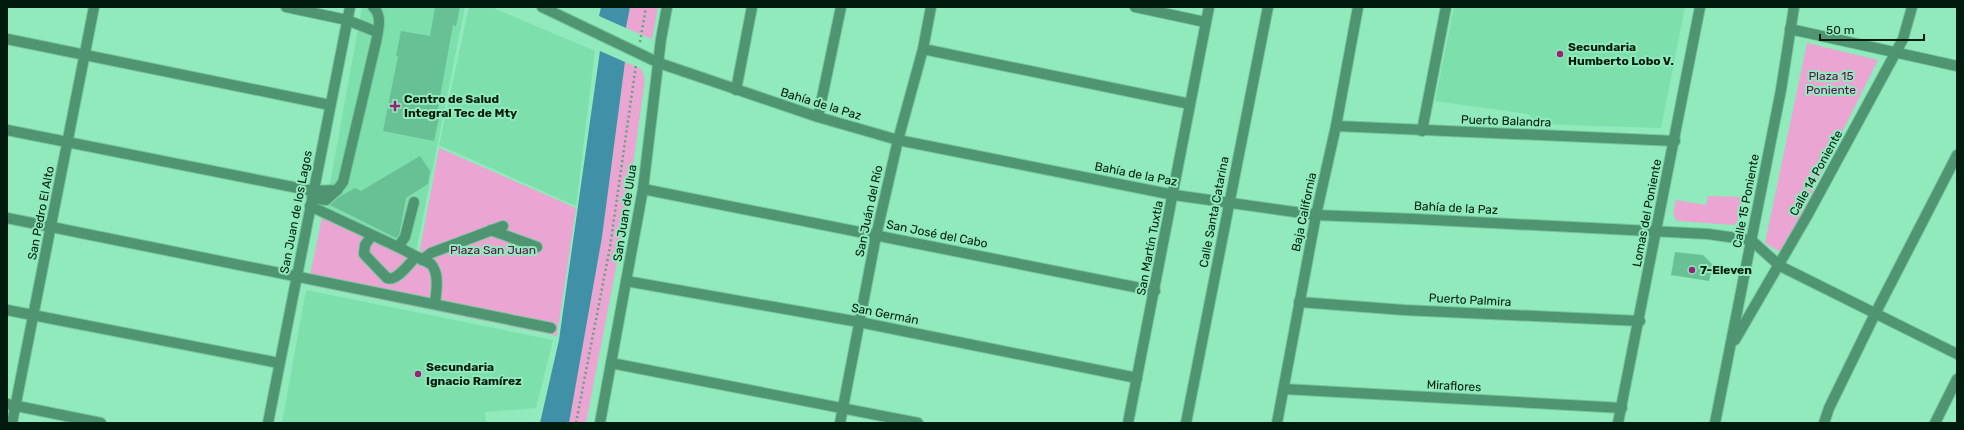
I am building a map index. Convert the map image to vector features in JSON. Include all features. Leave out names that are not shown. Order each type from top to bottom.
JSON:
[{"type":"street","name":"San Pedro El Alto","points":[[12,423],[11,405],[34,315],[94,7]]},
{"type":"street","points":[[286,7],[347,20],[378,32]]},
{"type":"street","name":"San Juan de los Lagos","points":[[268,423],[350,7]]},
{"type":"street","points":[[312,199],[337,190],[343,182],[361,111],[378,32],[378,15],[373,7]]},
{"type":"street","name":"Bahía de la Paz","points":[[542,7],[659,64],[818,117],[898,140],[1174,195],[1316,216],[1415,218],[1721,235],[1751,240]]},
{"type":"street","name":"San Juan de Ulua","points":[[600,423],[643,189],[661,40],[667,7]]},
{"type":"street","points":[[736,90],[752,7]]},
{"type":"street","points":[[818,117],[840,7]]},
{"type":"street","name":"San Juán del Río","points":[[840,423],[876,236],[898,140],[923,49],[931,7]]},
{"type":"street","points":[[1135,7],[1205,22]]},
{"type":"street","name":"San Martín Tuxtla","points":[[1128,423],[1174,195],[1209,7]]},
{"type":"street","name":"Calle Santa Catarina","points":[[1186,423],[1268,7]]},
{"type":"street","name":"Baja California","points":[[1277,423],[1299,302],[1336,126],[1358,7]]},
{"type":"street","points":[[1422,131],[1446,7]]},
{"type":"street","name":"Lomas del Poniente","points":[[1618,423],[1640,321],[1700,7]]},
{"type":"street","name":"Calle 15 Poniente","points":[[1715,423],[1732,346],[1751,240],[1781,90],[1794,7]]},
{"type":"street","name":"Calle 14 Poniente","points":[[1732,346],[1780,266],[1896,53],[1903,39],[1912,7]]},
{"type":"street","points":[[1790,29],[1957,66]]},
{"type":"street","points":[[7,39],[330,105]]},
{"type":"street","points":[[923,49],[1190,104]]},
{"type":"street","name":"Puerto Balandra","points":[[1336,126],[1675,141]]},
{"type":"street","points":[[7,130],[67,141],[312,199],[372,235],[398,247],[435,268],[435,304]]},
{"type":"street","points":[[1824,423],[1829,408],[1874,314],[1957,155]]},
{"type":"street","name":"San José del Cabo","points":[[643,189],[1155,291]]},
{"type":"street","points":[[398,247],[405,238],[414,202]]},
{"type":"street","points":[[7,218],[551,328]]},
{"type":"street","points":[[372,235],[365,245],[364,254],[386,278],[390,279],[395,278],[419,258],[503,226]]},
{"type":"street","points":[[491,230],[537,247]]},
{"type":"street","points":[[1751,240],[1780,266],[1957,354]]},
{"type":"street","name":"San Germán","points":[[626,281],[859,322],[1137,378]]},
{"type":"street","name":"Puerto Palmira","points":[[1299,302],[1404,310],[1640,321]]},
{"type":"street","points":[[7,310],[279,364]]},
{"type":"street","points":[[612,363],[918,423]]},
{"type":"street","points":[[1935,423],[1957,380]]},
{"type":"street","name":"Miraflores","points":[[1284,389],[1622,408]]},
{"type":"street","points":[[11,405],[101,423]]},
{"type":"path","points":[[576,423],[610,246],[646,7]]},
{"type":"shaded area","name":"Centro de Salud Integral Tec de Mty","points":[[362,7],[465,7],[416,251],[326,206]]},
{"type":"shaded area","points":[[469,7],[491,7],[595,51],[576,206],[439,145]]},
{"type":"shaded area","name":"Secundaria Humberto Lobo V.","points":[[1454,7],[1685,7],[1661,128],[1539,124],[1528,114],[1435,101]]},
{"type":"shaded area","name":"Secundaria Ignacio Ramírez","points":[[306,290],[553,340],[536,408],[485,412],[486,423],[282,423]]},
{"type":"green space","points":[[630,7],[658,7],[652,39],[626,28]]},
{"type":"green space","name":"Plaza 15 Poniente","points":[[1807,43],[1878,60],[1782,253],[1765,243]]},
{"type":"green space","points":[[625,62],[641,69],[645,79],[626,216],[586,423],[569,423],[602,237]]},
{"type":"green space","name":"Plaza San Juan","points":[[439,148],[576,208],[557,336],[308,285],[324,208],[419,255]]},
{"type":"green space","points":[[1708,196],[1743,197],[1741,214],[1735,225],[1677,221],[1673,214],[1676,200],[1706,205]]},
{"type":"water","points":[[601,7],[630,7],[626,28],[599,16]]},
{"type":"water","points":[[600,51],[625,62],[602,237],[569,423],[540,423],[559,340]]},
{"type":"building","points":[[435,7],[460,7],[456,26],[453,25],[437,113],[440,113],[434,141],[383,131],[398,56],[396,56],[401,31],[430,36]]},
{"type":"building","points":[[420,156],[430,171],[428,184],[406,198],[399,235],[396,238],[330,205],[339,197],[355,188],[361,191]]},
{"type":"building","name":"7-Eleven","points":[[1675,252],[1703,255],[1713,265],[1709,281],[1671,275]]},
{"type":"place","name":"Secundaria Humberto Lobo V.","points":[[1560,54]]},
{"type":"place","name":"Centro de Salud Integral Tec de Mty","points":[[395,106]]},
{"type":"place","name":"7-Eleven","points":[[1692,270]]},
{"type":"place","name":"Secundaria Ignacio Ramírez","points":[[418,374]]}]
